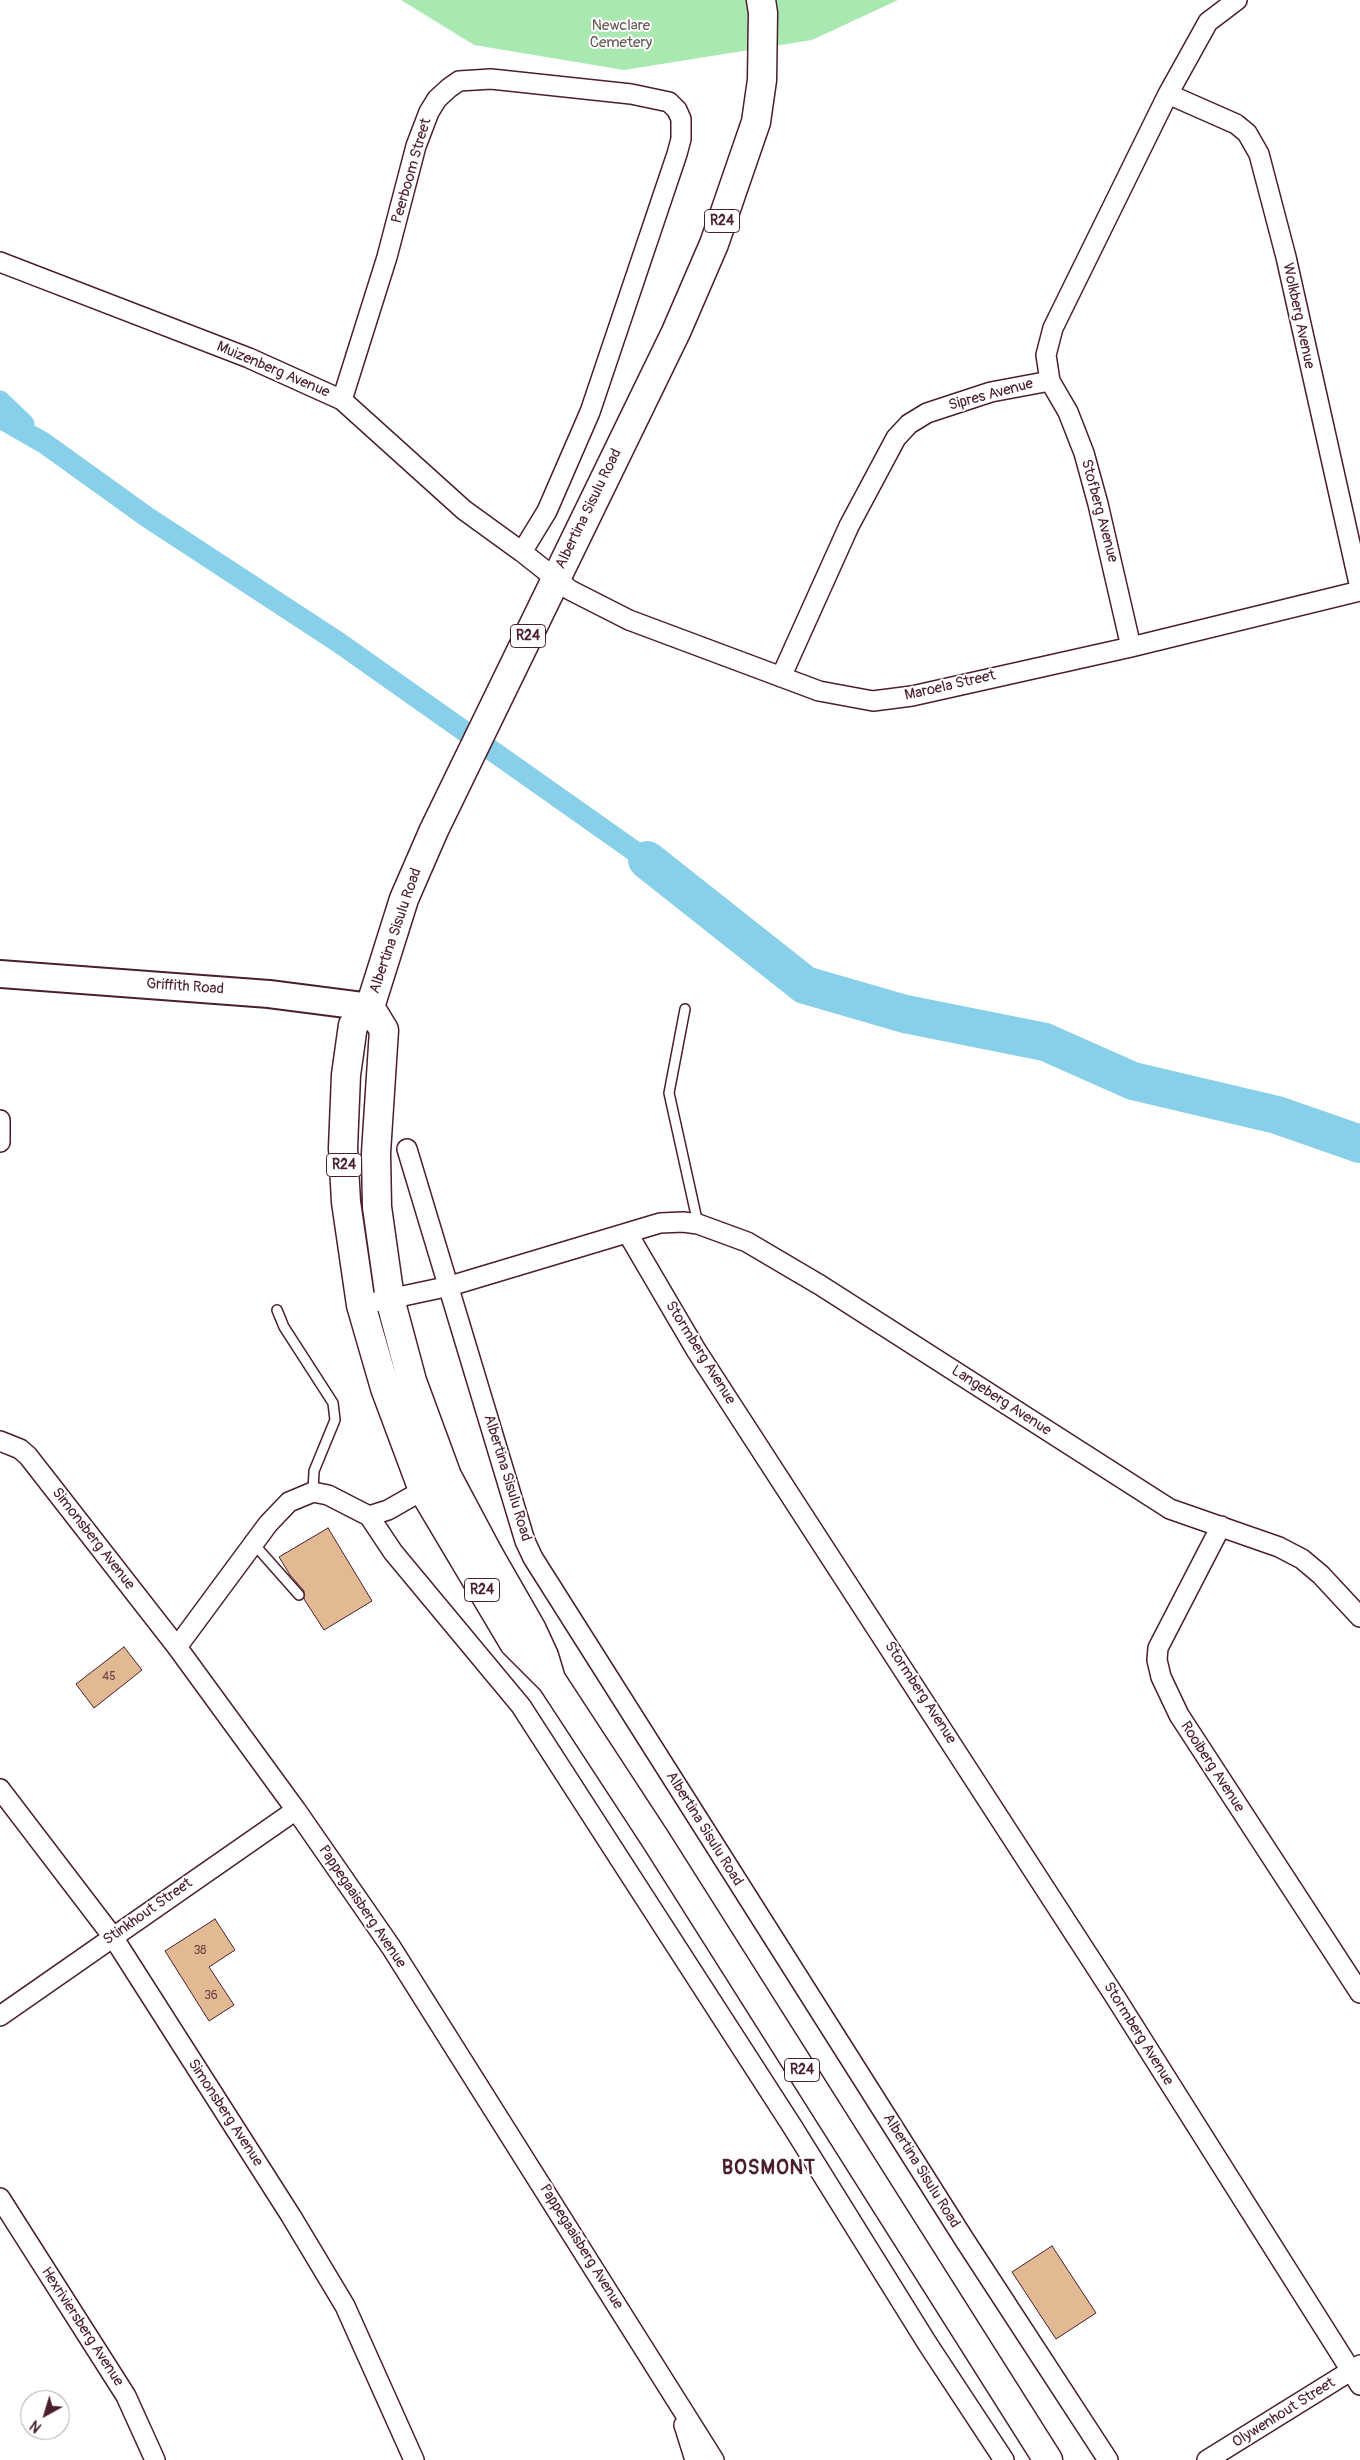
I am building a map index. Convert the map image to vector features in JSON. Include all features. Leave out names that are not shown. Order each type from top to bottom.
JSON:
[{"type":"main road","name":"Albertina Sisulu Road","points":[[761,0],[763,13],[762,80],[756,122],[744,162],[714,244],[676,332],[434,830],[404,899],[370,1007],[353,1025],[346,1075],[343,1148],[346,1202],[361,1305],[385,1388],[423,1490],[514,1643],[552,1681],[662,1849],[1048,2460]]},
{"type":"main road","name":"Albertina Sisulu Road","points":[[370,1007],[384,1030],[376,1153],[377,1207],[390,1298],[412,1381],[447,1476],[532,1630],[544,1656],[552,1681]]},
{"type":"street","name":"Sipres Avenue","points":[[781,678],[849,526],[896,438],[909,424],[927,413],[991,392],[1050,381],[1046,355],[1053,328],[1168,94],[1208,22],[1237,0]]},
{"type":"street","name":"Peerboom Street","points":[[342,400],[387,257],[416,146],[437,99],[449,88],[459,81],[491,79],[658,98],[669,102],[677,110],[681,118],[681,139],[614,346],[571,457],[547,511],[522,552]]},
{"type":"street","name":"Wolkberg Avenue","points":[[1168,94],[1236,124],[1247,133],[1259,154],[1286,257],[1360,590]]},
{"type":"street","name":"Muizenberg Avenue","points":[[0,262],[249,358],[342,400],[464,510],[522,552],[555,579]]},
{"type":"street","name":"Stofberg Avenue","points":[[1050,381],[1068,412],[1084,453],[1098,504],[1131,647]]},
{"type":"street","name":"Maroela Street","points":[[555,579],[596,605],[629,620],[819,691],[873,701],[912,696],[1131,647],[1360,590]]},
{"type":"street","name":"Griffith Road","points":[[0,974],[269,994],[370,1007]]},
{"type":"street","points":[[0,1120],[0,1142]]},
{"type":"street","name":"Albertina Sisulu Road","points":[[407,1149],[450,1286],[525,1541],[533,1558],[964,2238],[1108,2460]]},
{"type":"street","name":"Langeberg Avenue","points":[[628,1234],[660,1223],[683,1222],[698,1224],[747,1242],[820,1285],[1155,1500],[1170,1508],[1280,1547],[1302,1559],[1321,1575],[1360,1617]]},
{"type":"street","points":[[361,1305],[450,1286],[628,1234]]},
{"type":"street","name":"Stormberg Avenue","points":[[628,1234],[696,1350],[1357,2373]]},
{"type":"street","name":"Simonsberg Avenue","points":[[0,1442],[20,1449],[28,1456],[177,1647]]},
{"type":"street","points":[[369,1516],[388,1510],[447,1476]]},
{"type":"street","points":[[177,1647],[282,1506],[313,1492],[328,1495],[369,1516],[393,1552],[521,1706],[776,2101],[922,2335],[1004,2460]]},
{"type":"street","name":"Rooiberg Avenue","points":[[1221,1526],[1158,1648],[1157,1660],[1161,1677],[1179,1715],[1360,1993]]},
{"type":"street","name":"Pappegaaisberg Avenue","points":[[177,1647],[296,1810],[391,1947],[551,2198],[714,2460]]},
{"type":"street","name":"Simonsberg Avenue","points":[[0,1789],[112,1937],[291,2216],[341,2298],[414,2460]]},
{"type":"street","name":"Stinkhout Street","points":[[2,2010],[112,1937],[296,1810]]},
{"type":"street","name":"Hexriviersberg Avenue","points":[[0,2198],[126,2396],[155,2460]]},
{"type":"street","name":"Olywenhout Street","points":[[1208,2460],[1357,2373]]},
{"type":"street","name":"Pappegaaisberg Avenue","points":[[678,2404],[695,2460]]},
{"type":"lane","points":[[685,1009],[669,1093],[698,1224]]},
{"type":"lane","points":[[277,1310],[284,1327],[333,1403],[335,1420],[314,1472],[313,1492]]},
{"type":"lane","points":[[253,1543],[299,1595]]},
{"type":"green space","name":"Newclare Cemetery","points":[[401,0],[898,0],[812,40],[624,70],[474,45]]},
{"type":"building","points":[[328,1528],[372,1601],[324,1630],[304,1599],[304,1591],[290,1575],[279,1557]]},
{"type":"building","points":[[124,1647],[142,1670],[94,1708],[76,1684]]},
{"type":"building","points":[[215,1919],[235,1950],[209,1967],[234,2005],[209,2021],[165,1951]]},
{"type":"building","points":[[1052,2246],[1096,2313],[1056,2339],[1012,2272]]},
{"type":"waterway","points":[[0,401],[24,424]]},
{"type":"waterway","points":[[0,418],[44,443],[147,517],[338,642],[647,860]]},
{"type":"waterway","points":[[647,860],[805,985],[905,1014],[1045,1042],[1133,1081],[1277,1115],[1360,1144]]},
{"type":"district","name":"BOSMONT","points":[[769,2169]]}]
